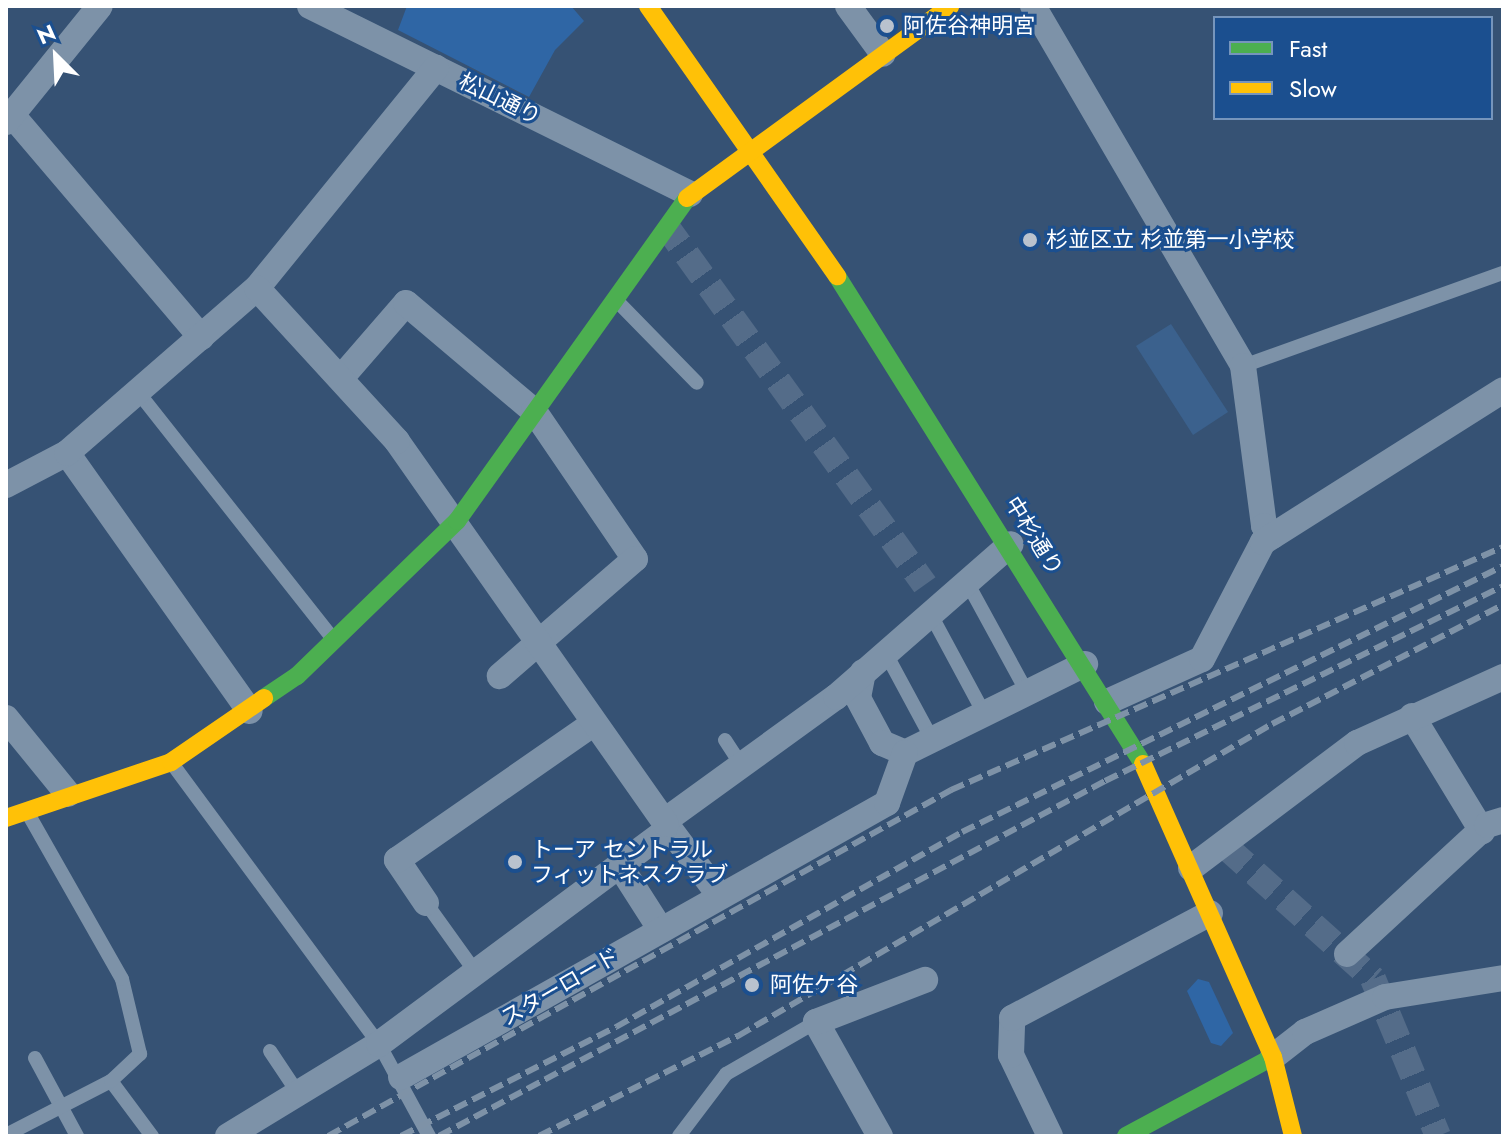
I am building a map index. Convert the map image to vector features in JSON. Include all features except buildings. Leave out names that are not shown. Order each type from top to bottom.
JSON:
[{"type":"street","points":[[100,6],[9,119],[201,337]]},
{"type":"street","name":"中杉通り","points":[[648,6],[754,152],[1011,544],[1107,702],[1191,868],[1273,1057],[1293,1136]]},
{"type":"street","points":[[848,6],[883,54]]},
{"type":"street","points":[[6,818],[68,794],[171,762],[250,711],[336,642],[457,521],[612,296],[690,194],[754,152],[950,6]]},
{"type":"street","points":[[1033,6],[1243,366],[1266,541]]},
{"type":"street","name":"松山通り","points":[[323,9],[690,194]]},
{"type":"street","points":[[6,485],[67,453],[257,288],[436,68]]},
{"type":"street","points":[[257,288],[341,378],[457,521],[591,725],[720,896]]},
{"type":"street","points":[[341,378],[406,303],[534,411],[635,559],[500,676]]},
{"type":"street","points":[[1107,702],[1202,659],[1266,541],[1503,390]]},
{"type":"street","points":[[67,453],[250,711]]},
{"type":"street","points":[[228,1136],[379,1044],[474,970],[620,866],[740,763],[836,697],[884,650],[968,584],[1011,544]]},
{"type":"street","points":[[863,672],[858,698],[882,743],[905,753],[987,717],[1085,664]]},
{"type":"street","points":[[1191,868],[1357,743],[1503,677]]},
{"type":"street","points":[[1347,954],[1492,825],[1412,716]]},
{"type":"street","points":[[6,718],[68,794]]},
{"type":"street","points":[[426,903],[397,860],[591,725]]},
{"type":"street","name":"スターロード","points":[[401,1077],[887,803],[905,753]]},
{"type":"street","points":[[620,866],[661,930]]},
{"type":"street","points":[[1050,1136],[1011,1055],[1012,1018],[1210,913]]},
{"type":"street","points":[[1126,1136],[1273,1057],[1305,1032],[1385,997],[1503,978]]},
{"type":"street","points":[[880,1136],[816,1022],[925,980]]},
{"type":"lane","points":[[1243,366],[1503,273]]},
{"type":"lane","points":[[612,296],[697,383]]},
{"type":"lane","points":[[138,392],[336,642]]},
{"type":"lane","points":[[968,584],[1028,694]]},
{"type":"lane","points":[[930,613],[987,717]]},
{"type":"lane","points":[[884,650],[933,741]]},
{"type":"lane","points":[[725,740],[740,763]]},
{"type":"lane","points":[[171,762],[379,1044],[401,1077],[429,1136]]},
{"type":"lane","points":[[6,1135],[111,1081],[140,1054],[122,979],[26,810]]},
{"type":"lane","points":[[426,903],[474,970]]},
{"type":"lane","points":[[679,1136],[726,1074],[816,1022]]},
{"type":"lane","points":[[270,1051],[298,1093]]},
{"type":"lane","points":[[35,1058],[58,1110],[77,1136]]},
{"type":"lane","points":[[111,1081],[152,1136]]},
{"type":"shaded area","points":[[407,6],[571,6],[584,21],[555,50],[529,97],[398,30]]},
{"type":"shaded area","points":[[1171,324],[1228,412],[1193,435],[1136,346]]},
{"type":"shaded area","points":[[1198,979],[1209,982],[1233,1033],[1221,1046],[1211,1043],[1187,991]]},
{"type":"tunnel","points":[[664,223],[925,585]]},
{"type":"tunnel","points":[[1226,847],[1373,979],[1438,1136]]},
{"type":"railway","points":[[328,1136],[951,790],[1503,547]]},
{"type":"railway","points":[[401,1136],[616,1027],[962,832],[1503,566]]},
{"type":"railway","points":[[439,1136],[1105,781],[1503,586]]},
{"type":"railway","points":[[539,1136],[738,1036],[1272,724],[1503,605]]},
{"type":"traffic: fast","points":[[264,698],[297,676],[457,521],[687,198]]},
{"type":"traffic: fast","points":[[837,276],[1143,764]]},
{"type":"traffic: fast","points":[[1126,1136],[1273,1057]]},
{"type":"traffic: slow","points":[[648,6],[837,276]]},
{"type":"traffic: slow","points":[[687,198],[950,6]]},
{"type":"traffic: slow","points":[[6,818],[171,762],[264,698]]},
{"type":"traffic: slow","points":[[1143,764],[1273,1057],[1293,1136]]},
{"type":"place","name":"阿佐谷神明宮","points":[[887,26]]},
{"type":"place","name":"杉並区立 杉並第一小学校","points":[[1030,240]]},
{"type":"place","name":"トーア セントラル フィットネスクラブ","points":[[515,862]]},
{"type":"place","name":"阿佐ケ谷","points":[[752,985]]}]
